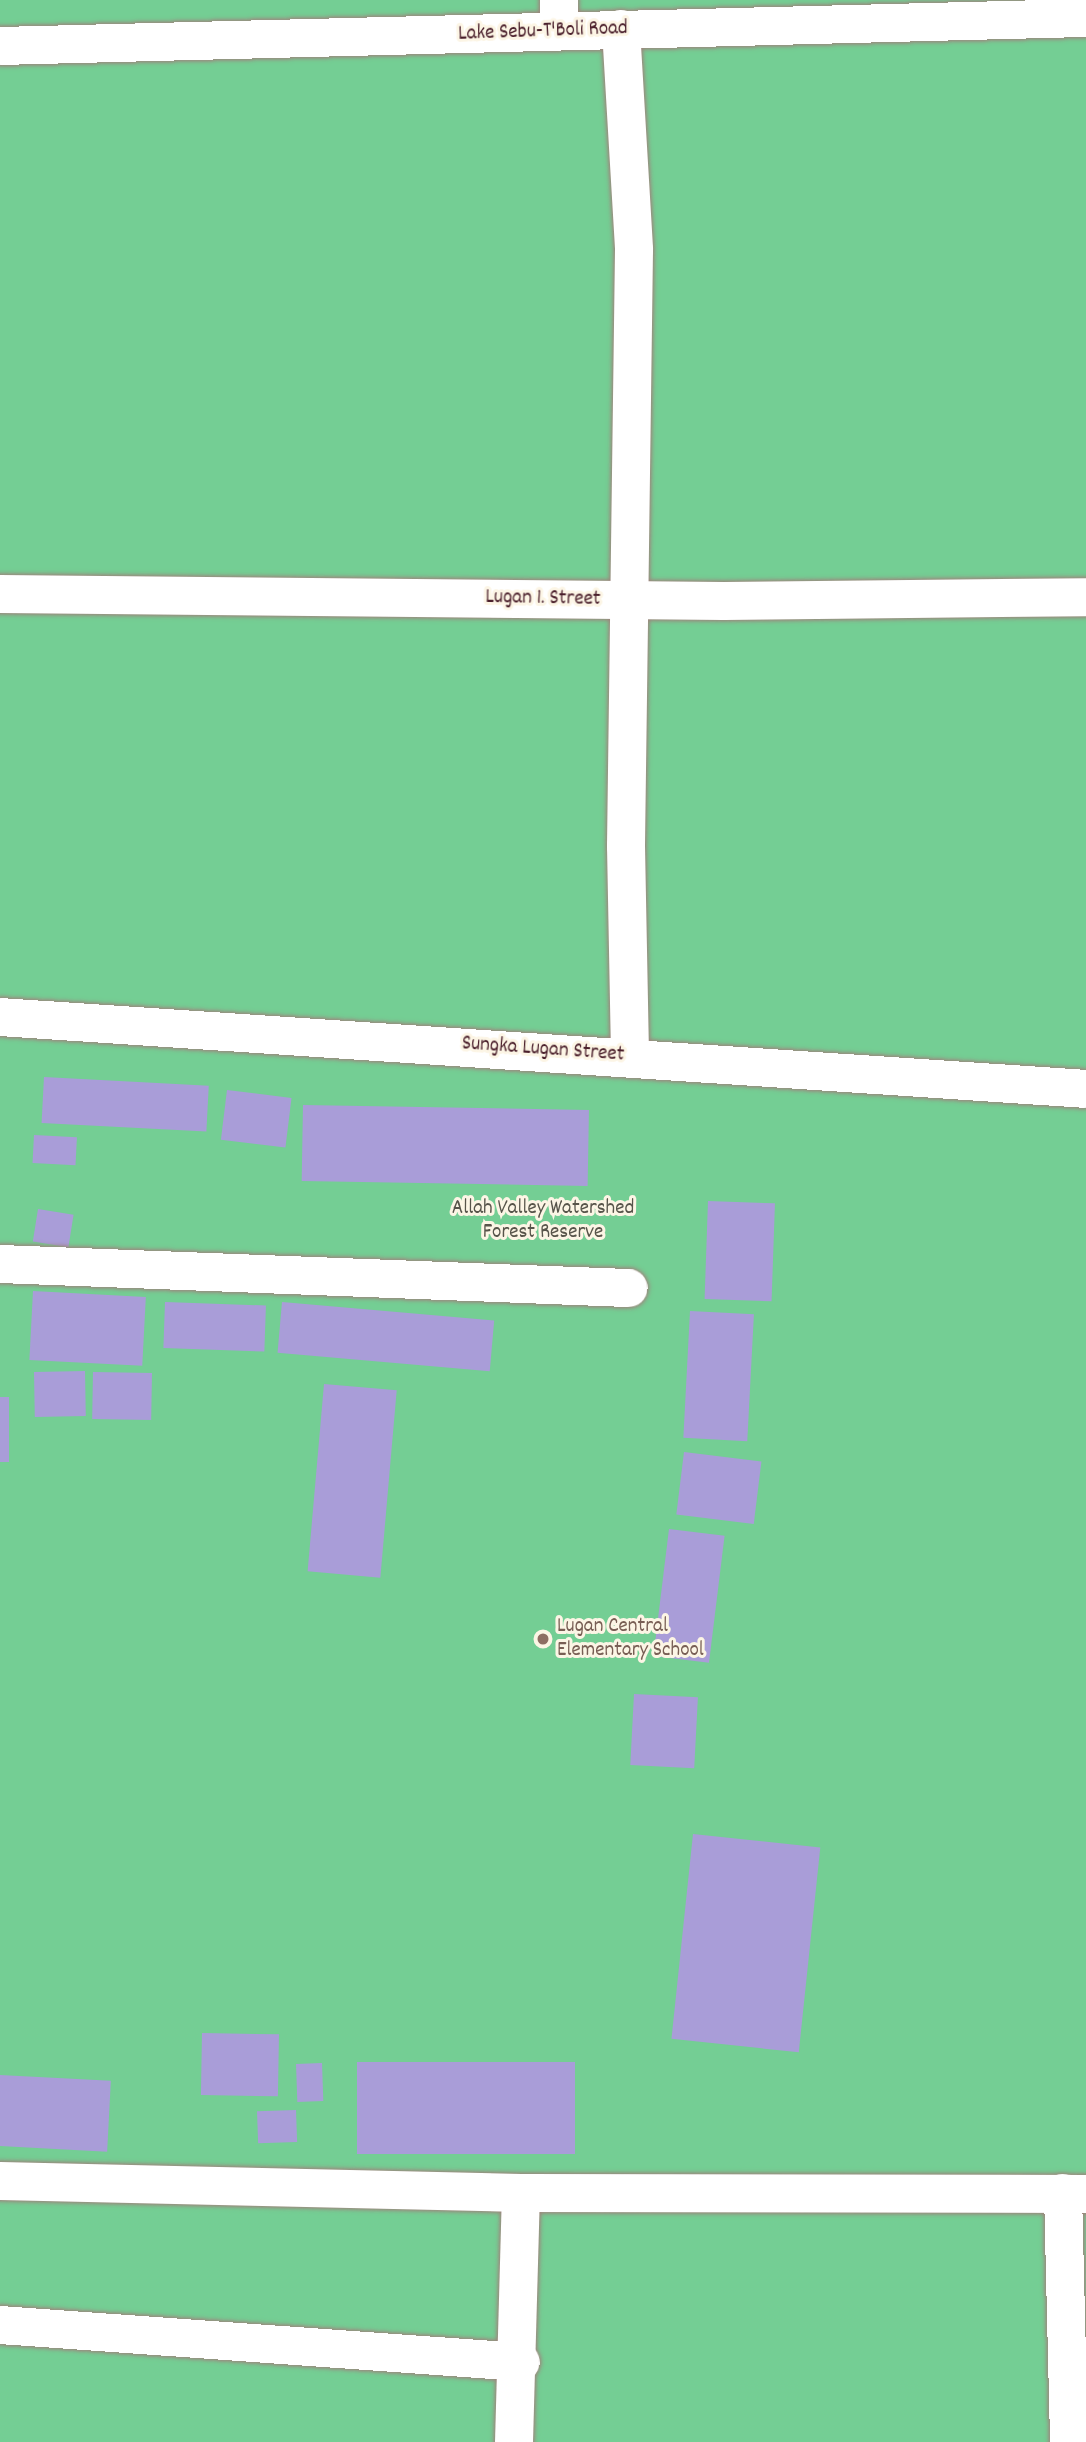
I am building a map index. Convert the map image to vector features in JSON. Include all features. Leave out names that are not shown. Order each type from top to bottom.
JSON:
[{"type":"street","name":"Lake Sebu-T'Boli Road","points":[[0,46],[559,16],[621,30],[1086,18]]},
{"type":"street","points":[[621,30],[634,250],[633,600],[626,846],[630,1056]]},
{"type":"street","name":"Lugan 1. Street","points":[[0,594],[633,600],[1086,597]]},
{"type":"street","name":"Sungka Lugan Street","points":[[0,1017],[630,1056],[1086,1089]]},
{"type":"street","points":[[0,1264],[629,1288]]},
{"type":"street","points":[[0,2181],[521,2193],[1074,2194],[1069,2442]]},
{"type":"street","points":[[514,2442],[521,2361],[521,2193]]},
{"type":"street","points":[[0,2325],[521,2361]]},
{"type":"green space","name":"Allah Valley Watershed Forest Reserve","points":[[0,0],[1086,0],[1086,2442],[0,2442]]},
{"type":"building","points":[[44,1077],[209,1086],[206,1132],[42,1123]]},
{"type":"building","points":[[227,1090],[292,1098],[285,1148],[221,1140]]},
{"type":"building","points":[[303,1105],[589,1110],[588,1186],[302,1181]]},
{"type":"building","points":[[34,1135],[77,1137],[75,1165],[33,1163]]},
{"type":"building","points":[[708,1201],[775,1203],[772,1301],[705,1299]]},
{"type":"building","points":[[38,1209],[74,1215],[68,1247],[33,1242]]},
{"type":"building","points":[[33,1291],[146,1297],[142,1366],[29,1360]]},
{"type":"building","points":[[165,1302],[266,1306],[264,1351],[163,1348]]},
{"type":"building","points":[[282,1302],[494,1321],[490,1371],[278,1353]]},
{"type":"building","points":[[690,1311],[754,1314],[747,1441],[683,1438]]},
{"type":"building","points":[[85,1371],[86,1416],[35,1417],[34,1372]]},
{"type":"building","points":[[93,1372],[152,1373],[151,1420],[92,1419]]},
{"type":"building","points":[[324,1384],[397,1390],[380,1578],[308,1571]]},
{"type":"building","points":[[0,1397],[9,1397],[9,1462],[0,1462]]},
{"type":"building","points":[[684,1452],[761,1462],[754,1524],[676,1515]]},
{"type":"building","points":[[669,1529],[725,1536],[709,1663],[653,1656]]},
{"type":"building","points":[[634,1694],[698,1697],[694,1768],[630,1765]]},
{"type":"building","points":[[693,1834],[820,1847],[799,2052],[671,2039]]},
{"type":"building","points":[[202,2033],[279,2034],[278,2096],[201,2095]]},
{"type":"building","points":[[357,2062],[575,2062],[575,2154],[357,2154]]},
{"type":"building","points":[[322,2063],[323,2101],[297,2102],[296,2064]]},
{"type":"building","points":[[0,2075],[111,2081],[107,2152],[0,2146]]},
{"type":"building","points":[[296,2110],[297,2142],[258,2143],[257,2111]]},
{"type":"place","name":"Lugan Central Elementary School","points":[[543,1639]]}]
